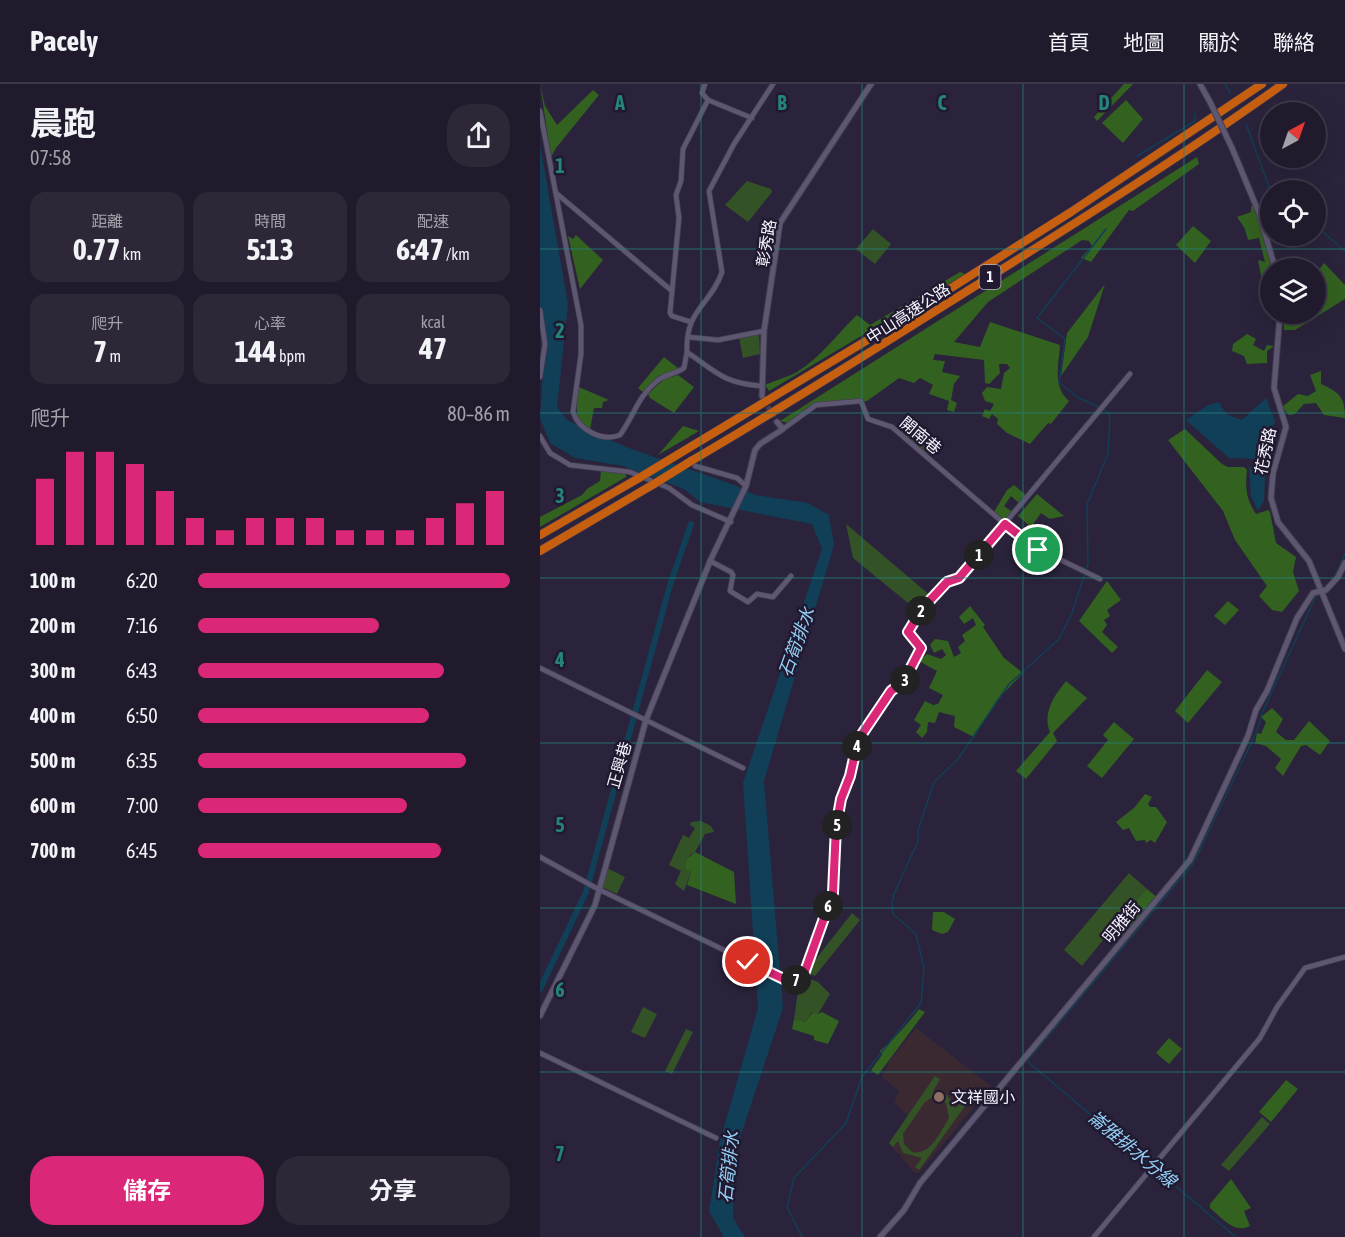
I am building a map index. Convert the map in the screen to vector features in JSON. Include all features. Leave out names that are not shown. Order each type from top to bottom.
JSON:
[{"type":"highway","name":"中山高速公路","points":[[540,535],[899,321],[1071,212],[1262,84]]},
{"type":"highway","name":"中山高速公路","points":[[540,551],[654,484],[693,464],[811,391],[1219,130],[1283,84]]},
{"type":"street","points":[[705,84],[702,93],[708,100],[752,118]]},
{"type":"street","points":[[540,111],[581,325],[581,354],[573,412],[578,423],[586,430],[609,437],[620,435],[633,409],[650,388],[661,378],[684,368],[691,322],[722,272],[710,191],[734,144],[773,84]]},
{"type":"street","name":"彰秀路","points":[[762,396],[764,331],[780,223],[871,84]]},
{"type":"street","points":[[1200,84],[1232,148],[1259,213],[1272,258]]},
{"type":"street","points":[[691,322],[670,314],[679,218],[676,195],[681,182],[683,149],[708,100]]},
{"type":"street","points":[[556,193],[672,291]]},
{"type":"street","points":[[540,310],[545,344],[540,377]]},
{"type":"street","name":"花秀路","points":[[1279,324],[1274,388],[1286,427],[1273,473],[1271,498],[1278,522],[1309,561],[1345,649]]},
{"type":"street","points":[[687,337],[718,340],[764,331]]},
{"type":"street","points":[[687,352],[732,383],[761,386]]},
{"type":"street","points":[[540,857],[598,889],[790,982],[804,974],[833,893],[836,827],[841,799],[850,776],[858,740],[891,691],[904,681],[921,654],[921,648],[908,632],[912,623],[947,582],[959,578],[1130,374]]},
{"type":"street","name":"開南巷","points":[[731,522],[746,486],[756,447],[816,405],[861,401],[868,419],[892,427],[1028,544],[1100,579]]},
{"type":"street","points":[[777,422],[783,429]]},
{"type":"street","points":[[540,436],[550,453],[570,465],[630,472],[669,489],[692,505],[731,522]]},
{"type":"street","points":[[693,464],[737,478],[746,486]]},
{"type":"street","name":"正興巷","points":[[540,1016],[596,905],[598,889],[645,720],[710,561],[731,522]]},
{"type":"street","points":[[710,561],[731,572],[733,575],[730,591],[748,602],[757,594],[773,597],[791,576]]},
{"type":"street","name":"明雅街","points":[[880,1237],[904,1210],[920,1183],[1190,860],[1248,736],[1256,710],[1268,691],[1297,618],[1313,593],[1326,590],[1334,582],[1345,563]]},
{"type":"street","points":[[540,668],[743,768]]},
{"type":"street","points":[[1094,1237],[1260,1038],[1277,1007],[1305,968],[1345,957]]},
{"type":"street","points":[[540,1053],[716,1138]]},
{"type":"shaded area","name":"文祥國小","points":[[916,1028],[991,1086],[919,1173],[914,1172],[889,1143],[908,1116],[894,1102],[899,1091],[882,1077],[890,1060]]},
{"type":"green space","points":[[540,84],[545,106],[557,125],[593,90],[599,95],[551,157]]},
{"type":"green space","points":[[1124,84],[1133,84],[1097,121],[1094,117]]},
{"type":"green space","points":[[1126,100],[1143,119],[1123,143],[1102,123]]},
{"type":"green space","points":[[1197,157],[1199,164],[1133,211],[1129,210],[1091,262],[1081,258],[1092,246],[1089,241],[1082,240],[988,302],[954,342],[980,347],[990,322],[1060,345],[1058,382],[1069,401],[1051,424],[1048,423],[1030,444],[1007,433],[997,424],[998,419],[992,414],[989,419],[982,416],[985,409],[990,411],[994,404],[985,401],[982,393],[987,387],[1001,389],[1004,373],[1010,368],[1007,364],[999,364],[1000,373],[989,384],[985,383],[984,360],[935,354],[933,360],[945,361],[942,372],[960,376],[954,384],[951,400],[957,403],[954,412],[947,410],[949,401],[929,394],[933,385],[920,378],[914,383],[899,378],[867,401],[815,406],[788,423],[780,421]]},
{"type":"green space","points":[[747,181],[771,189],[772,192],[748,222],[725,205]]},
{"type":"green space","points":[[1251,206],[1255,207],[1260,224],[1260,242],[1259,238],[1248,240],[1245,229],[1237,217],[1251,212]]},
{"type":"green space","points":[[1193,226],[1211,241],[1195,263],[1176,245]]},
{"type":"green space","points":[[873,229],[891,244],[875,264],[856,249]]},
{"type":"green space","points":[[576,235],[603,260],[580,289],[568,236],[573,239]]},
{"type":"green space","points":[[1261,246],[1267,246],[1270,258],[1264,258]]},
{"type":"green space","points":[[1326,265],[1345,285],[1345,299],[1326,311]]},
{"type":"green space","points":[[960,272],[965,274],[769,391],[765,385],[806,366],[857,315],[870,325]]},
{"type":"green space","points":[[1105,284],[1088,337],[1061,376],[1067,333]]},
{"type":"green space","points":[[1284,324],[1305,324],[1295,330],[1284,330]]},
{"type":"green space","points":[[759,334],[760,354],[743,358],[739,337]]},
{"type":"green space","points":[[1247,334],[1256,339],[1253,345],[1264,351],[1267,345],[1274,346],[1267,351],[1267,363],[1247,364],[1244,356],[1232,351],[1233,344]]},
{"type":"green space","points":[[664,357],[679,369],[659,376],[643,392],[638,388]]},
{"type":"green space","points":[[1321,371],[1321,384],[1340,396],[1344,405],[1345,418],[1324,415],[1316,403],[1304,404],[1295,414],[1289,415],[1282,407],[1298,394],[1308,396],[1316,391],[1310,375]]},
{"type":"green space","points":[[678,375],[694,387],[674,413],[650,398],[648,394],[664,379]]},
{"type":"green space","points":[[579,387],[609,400],[603,402],[602,408],[594,408],[590,430],[580,422],[578,417]]},
{"type":"green space","points":[[683,426],[699,431],[658,455]]},
{"type":"green space","points":[[1185,429],[1222,464],[1228,467],[1244,467],[1247,470],[1247,493],[1256,514],[1268,510],[1270,512],[1276,543],[1296,557],[1293,572],[1299,591],[1282,612],[1272,610],[1259,596],[1267,586],[1235,540],[1223,511],[1168,440]]},
{"type":"green space","points":[[901,432],[938,441],[927,456]]},
{"type":"green space","points":[[601,471],[626,473],[626,477],[540,527],[540,517],[582,495],[600,481]]},
{"type":"green space","points":[[1014,485],[1028,497],[1021,505],[1011,496],[1004,506],[1011,511],[1016,506],[1019,508],[1005,521],[994,512],[1007,490]]},
{"type":"green space","points":[[1037,494],[1064,516],[1050,519],[1041,513],[1031,527],[1018,516]]},
{"type":"green space","points":[[846,524],[932,597],[919,612],[853,558]]},
{"type":"green space","points":[[1107,581],[1121,600],[1107,610],[1110,616],[1104,620],[1107,625],[1102,632],[1118,647],[1112,653],[1079,621]]},
{"type":"green space","points":[[1228,601],[1239,610],[1225,625],[1214,616]]},
{"type":"green space","points":[[970,606],[985,625],[983,627],[1004,658],[1023,673],[997,700],[974,737],[954,727],[955,716],[939,712],[935,723],[928,722],[927,732],[922,738],[916,732],[921,725],[914,720],[925,701],[933,705],[938,704],[943,695],[929,688],[937,671],[919,661],[927,654],[941,659],[946,655],[942,649],[934,653],[930,645],[935,639],[948,641],[954,657],[961,653],[958,647],[965,641],[962,635],[976,625],[973,618],[964,624],[959,617]]},
{"type":"green space","points":[[1207,670],[1222,682],[1188,723],[1175,711]]},
{"type":"green space","points":[[1066,681],[1087,698],[1053,733],[1057,741],[1026,779],[1016,771],[1050,732],[1048,711]]},
{"type":"green space","points":[[1272,708],[1283,719],[1276,732],[1286,740],[1294,740],[1309,721],[1330,741],[1320,755],[1306,745],[1301,746],[1283,776],[1275,768],[1281,759],[1266,746],[1255,743],[1257,733],[1261,734],[1266,722],[1261,717]]},
{"type":"green space","points":[[1114,722],[1134,739],[1102,778],[1087,766],[1108,740],[1103,735]]},
{"type":"green space","points":[[1145,794],[1152,797],[1148,804],[1150,807],[1156,807],[1167,822],[1155,843],[1151,840],[1146,843],[1145,840],[1136,841],[1129,828],[1123,830],[1116,822],[1134,808]]},
{"type":"green space","points":[[701,821],[711,826],[714,832],[705,834],[695,852],[689,856],[691,872],[684,891],[675,884],[681,871],[669,865],[683,835],[689,838],[695,828],[690,825],[691,822]]},
{"type":"green space","points":[[695,852],[734,872],[736,904],[687,885],[691,872],[685,868],[687,859]]},
{"type":"green space","points":[[607,868],[625,877],[617,894],[602,887]]},
{"type":"green space","points":[[1129,873],[1147,889],[1117,924],[1127,934],[1124,938],[1112,929],[1082,966],[1064,950]]},
{"type":"green space","points":[[1147,889],[1158,898],[1127,934],[1116,924]]},
{"type":"green space","points":[[933,912],[944,912],[955,919],[948,932],[942,934],[932,930]]},
{"type":"green space","points":[[852,913],[860,920],[815,976],[807,973],[812,957],[816,959]]},
{"type":"green space","points":[[804,977],[818,982],[830,994],[818,1014],[812,1012],[805,1022],[794,1019],[798,991]]},
{"type":"green space","points":[[643,1007],[657,1014],[645,1038],[631,1032]]},
{"type":"green space","points":[[919,1009],[925,1012],[878,1075],[871,1070],[882,1055],[880,1051]]},
{"type":"green space","points":[[813,1012],[818,1014],[822,1012],[839,1021],[828,1044],[814,1040],[814,1036],[792,1029],[794,1019],[805,1022]]},
{"type":"green space","points":[[686,1029],[693,1032],[672,1074],[665,1071]]},
{"type":"green space","points":[[1169,1038],[1182,1049],[1169,1064],[1156,1053]]},
{"type":"green space","points":[[935,1076],[940,1079],[933,1091],[947,1095],[955,1108],[961,1103],[965,1106],[919,1170],[915,1167],[922,1158],[903,1153],[898,1141],[893,1147],[889,1143]],"holes":[[[931,1098],[938,1098],[946,1103],[949,1118],[930,1147],[919,1152],[912,1152],[904,1144],[903,1134],[925,1102]]]},
{"type":"green space","points":[[1286,1080],[1298,1089],[1271,1122],[1259,1112]]},
{"type":"green space","points":[[1262,1117],[1270,1124],[1229,1171],[1221,1165]]},
{"type":"green space","points":[[1231,1179],[1251,1208],[1244,1211],[1250,1226],[1244,1228],[1233,1226],[1210,1208],[1210,1204]]},
{"type":"water","name":"石筍排水","points":[[540,145],[568,304],[557,407],[567,420],[626,447],[737,486],[755,495],[808,503],[829,515],[834,545],[764,781],[783,1008],[735,1153],[733,1218],[745,1237],[724,1237],[709,1211],[720,1141],[758,1008],[743,783],[822,549],[812,524],[700,502],[684,489],[623,466],[575,458],[550,443],[540,419],[545,339],[540,308]]},
{"type":"water","points":[[1266,398],[1275,421],[1257,459],[1229,458],[1186,420],[1208,405],[1219,402],[1226,414],[1242,420]]},
{"type":"water","points":[[1257,463],[1265,476],[1264,501],[1258,511],[1251,496],[1249,468]]},
{"type":"waterway","points":[[1225,84],[1231,94]]},
{"type":"waterway","points":[[1137,156],[1195,121],[1195,114]]},
{"type":"waterway","points":[[1246,124],[1266,180]]},
{"type":"waterway","points":[[1099,407],[1077,397],[1059,382],[1065,339],[1037,318],[1106,229]]},
{"type":"waterway","points":[[1326,235],[1345,251]]},
{"type":"waterway","points":[[802,1237],[787,1207],[794,1178],[846,1123],[862,1077],[921,1003],[924,968],[916,934],[893,914],[892,904],[894,894],[918,841],[918,831],[934,782],[958,759],[1009,684],[1059,639],[1072,613],[1088,564],[1087,504],[1108,454],[1110,415],[1104,409]]},
{"type":"waterway","points":[[540,989],[586,892],[670,585],[691,524]]},
{"type":"waterway","points":[[1334,578],[1345,554]]},
{"type":"waterway","name":"崙雅排水分線","points":[[1236,1237],[1027,1061],[1193,864],[1257,731],[1263,711],[1316,596]]},
{"type":"tunnel","points":[[764,400],[777,422]]},
{"type":"place","name":"文祥國小","points":[[939,1097]]},
{"type":"route","points":[[748,962],[790,982],[801,978],[804,974],[814,939],[833,893],[836,827],[841,799],[850,776],[858,740],[891,691],[904,681],[921,654],[921,648],[908,632],[912,623],[947,582],[959,578],[1005,524],[1038,550]]}]
